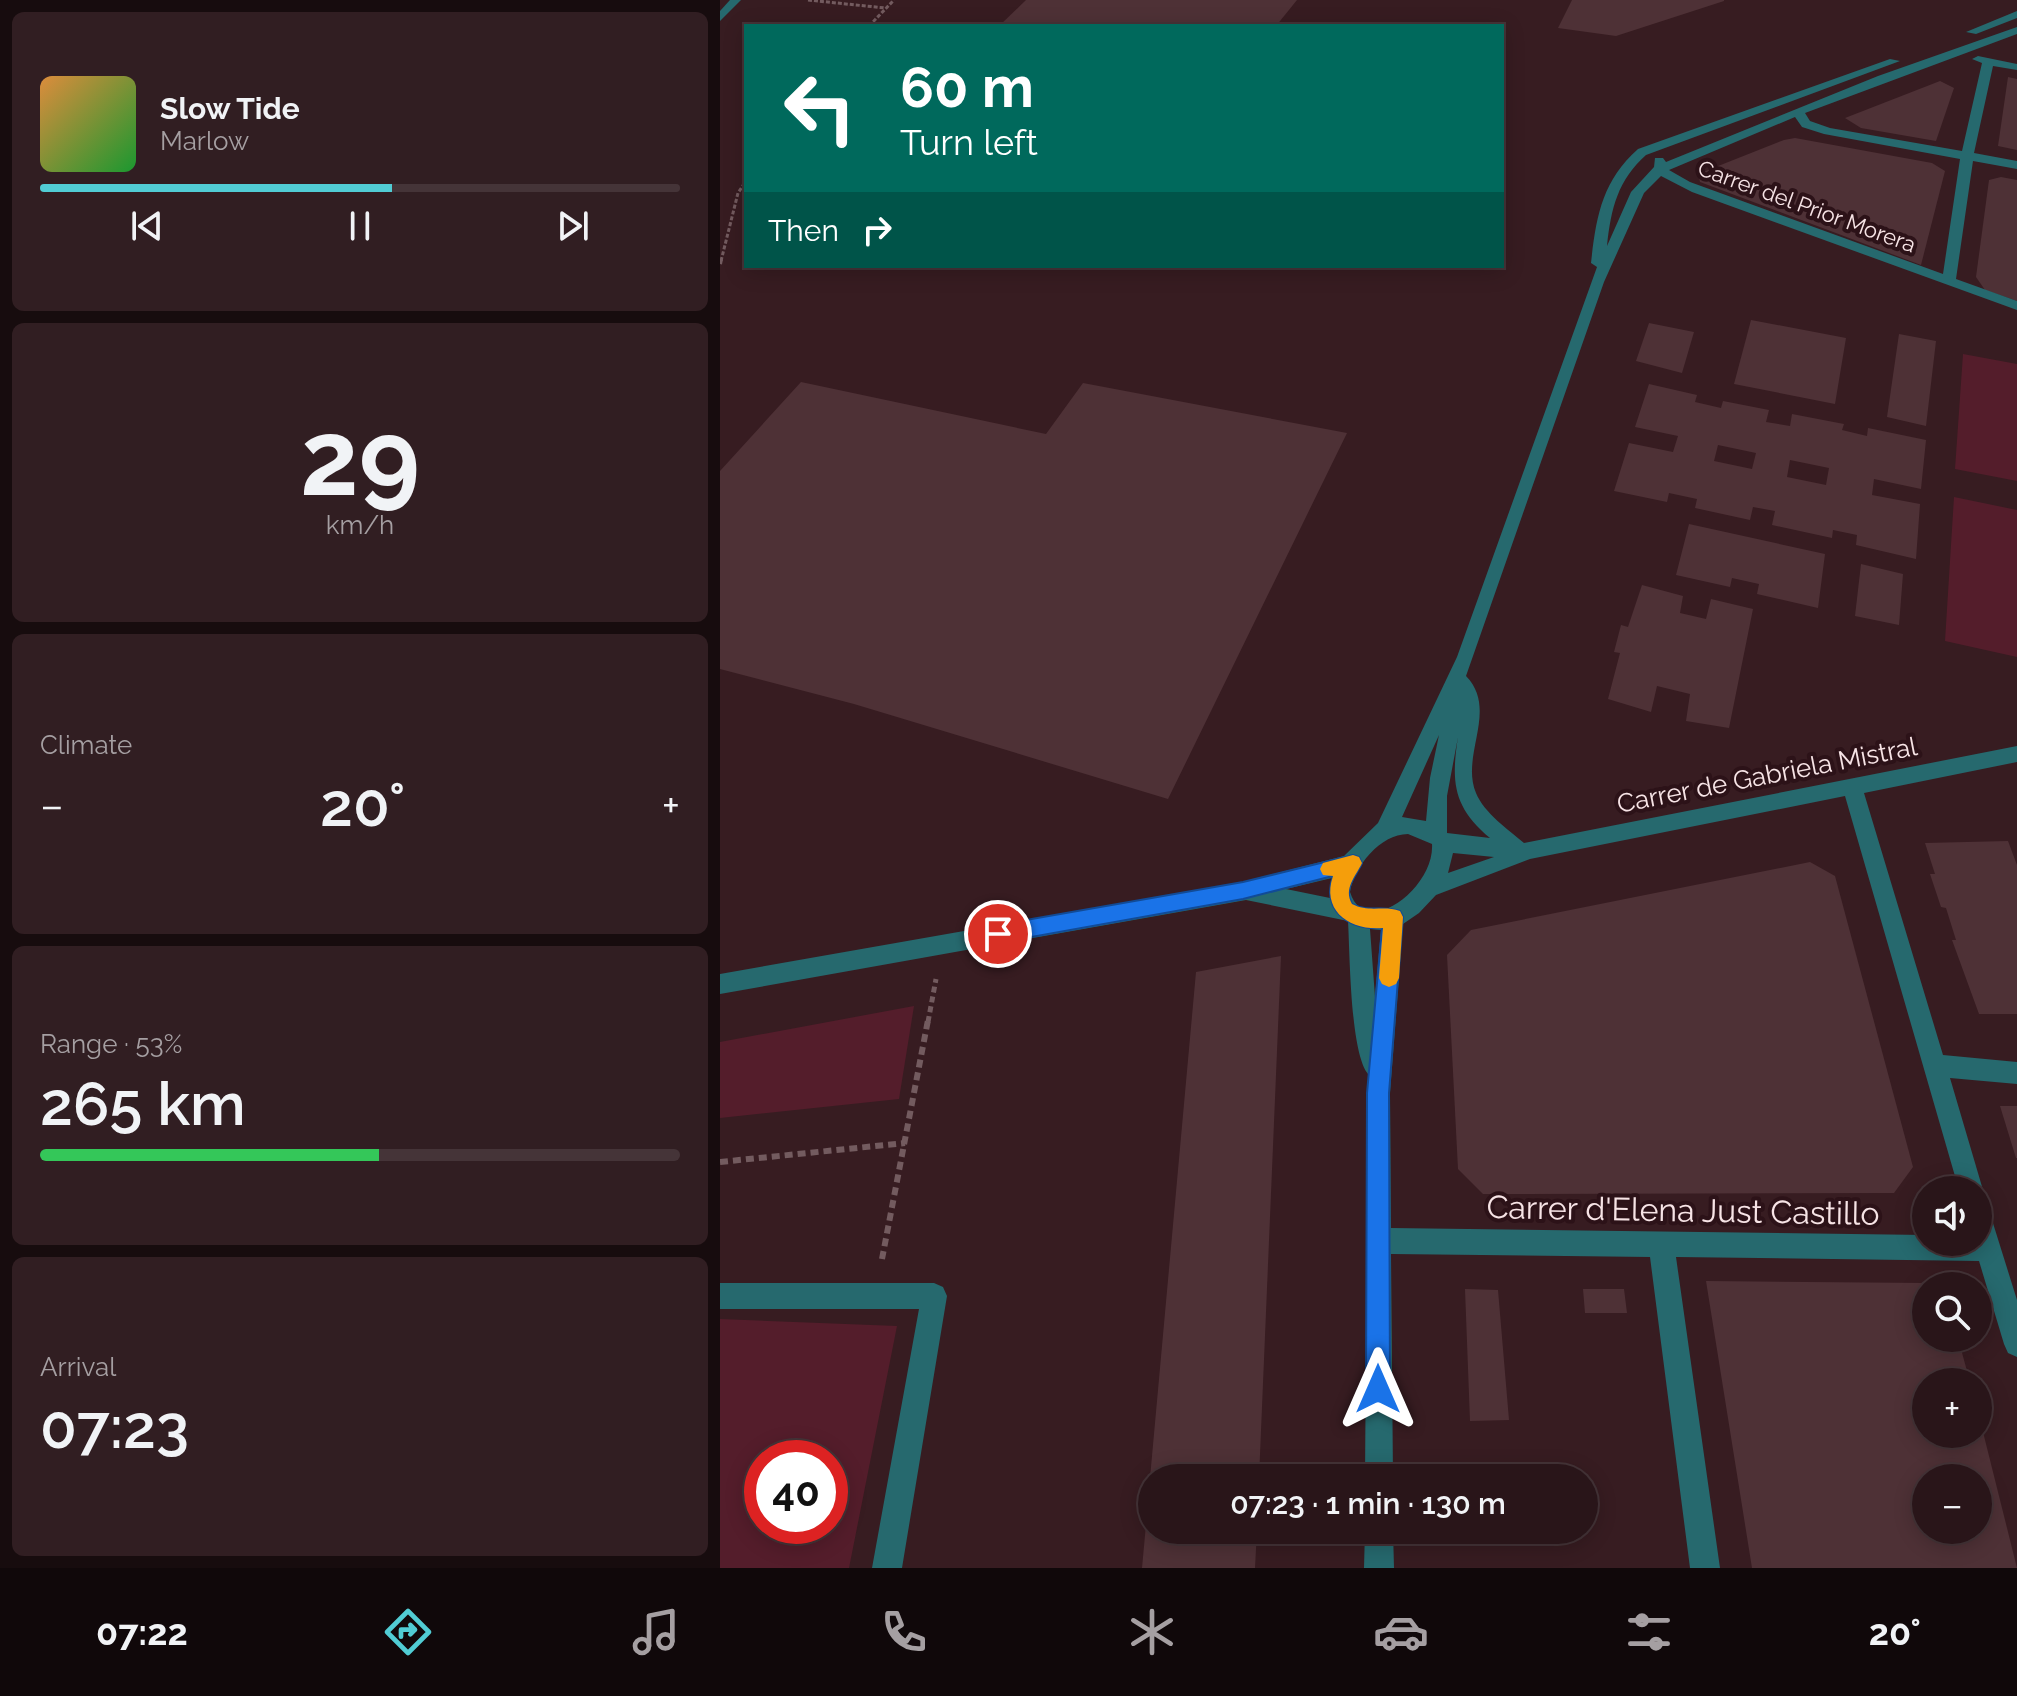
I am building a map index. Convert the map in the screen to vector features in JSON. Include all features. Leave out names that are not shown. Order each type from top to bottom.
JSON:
[{"type":"street","points":[[720,18],[736,0]]},
{"type":"street","points":[[1597,282],[1606,205],[1619,173],[1642,152],[2017,14]]},
{"type":"street","points":[[1378,1093],[1351,913],[1339,900],[1341,881],[1353,863],[1386,828],[1466,657],[1597,282],[1638,192],[1660,169],[1957,50],[2017,30]]},
{"type":"street","points":[[1957,50],[1988,62],[2017,67]]},
{"type":"street","points":[[1949,282],[1967,155],[1988,62]]},
{"type":"street","name":"Carrer del Prior Morera","points":[[1764,107],[1746,119],[1661,156],[1658,162],[1660,169],[1675,181],[2017,306]]},
{"type":"street","points":[[1798,112],[1806,124],[1828,131],[2017,165]]},
{"type":"street","points":[[1243,891],[1377,920],[1401,915],[1427,889],[1442,856],[1438,789],[1466,657]]},
{"type":"street","points":[[1461,681],[1472,710],[1463,771],[1466,796],[1492,828],[1523,850]]},
{"type":"street","name":"Carrer de Gabriela Mistral","points":[[1439,839],[1523,850],[2017,754]]},
{"type":"street","points":[[1852,786],[1967,1176]]},
{"type":"street","points":[[1386,828],[1406,825],[1421,827],[1439,839]]},
{"type":"street","name":"Carrer de Gabriela Mistral","points":[[1427,889],[1495,866],[1523,850]]},
{"type":"street","points":[[720,984],[1243,891],[1353,863]]},
{"type":"street","points":[[1379,1464],[1378,1093],[1393,917]]},
{"type":"street","points":[[1934,1065],[2017,1073]]},
{"type":"street","name":"Carrer d'Elena Just Castillo","points":[[1377,1241],[1912,1247]]},
{"type":"street","points":[[1661,1243],[1705,1568]]},
{"type":"street","points":[[1990,1256],[2017,1344]]},
{"type":"street","points":[[720,1296],[934,1296],[887,1568]]},
{"type":"street","points":[[1379,1544],[1379,1568]]},
{"type":"path","points":[[808,0],[885,8]]},
{"type":"path","points":[[871,24],[894,0]]},
{"type":"path","points":[[720,264],[738,193],[744,184]]},
{"type":"path","points":[[874,1296],[942,944]]},
{"type":"path","points":[[720,1162],[905,1143]]},
{"type":"shaded area","points":[[1963,354],[2017,364],[2017,481],[1955,469]]},
{"type":"shaded area","points":[[1954,497],[2017,510],[2017,657],[1945,641]]},
{"type":"shaded area","points":[[914,1006],[899,1099],[720,1118],[720,1042]]},
{"type":"shaded area","points":[[720,1319],[897,1326],[849,1568],[720,1568]]},
{"type":"building","points":[[1026,0],[1297,0],[1278,24],[1001,24]]},
{"type":"building","points":[[1572,0],[1724,1],[1616,36],[1558,28]]},
{"type":"building","points":[[2008,77],[2017,79],[2017,150],[1998,146]]},
{"type":"building","points":[[1940,81],[1954,88],[1936,141],[1861,128],[1845,118]]},
{"type":"building","points":[[1795,138],[1932,163],[1945,171],[1921,265],[1700,182],[1698,174]]},
{"type":"building","points":[[2001,177],[2017,180],[2017,301],[1985,290],[1976,277],[1989,180]]},
{"type":"building","points":[[1751,320],[1846,338],[1835,404],[1734,384]]},
{"type":"building","points":[[1649,323],[1694,332],[1682,373],[1636,361]]},
{"type":"building","points":[[1899,334],[1936,341],[1926,426],[1887,417]]},
{"type":"building","points":[[801,382],[1046,434],[1083,383],[1347,433],[1168,799],[854,704],[720,669],[720,471]]},
{"type":"building","points":[[1649,384],[1697,395],[1695,402],[1721,408],[1723,401],[1769,410],[1766,422],[1790,426],[1792,414],[1844,424],[1842,430],[1867,436],[1868,428],[1926,440],[1921,489],[1874,479],[1872,495],[1920,504],[1916,559],[1856,545],[1857,535],[1833,530],[1832,538],[1772,525],[1775,511],[1753,507],[1750,520],[1695,508],[1697,499],[1669,493],[1667,502],[1614,491],[1629,443],[1673,452],[1678,436],[1635,427]],"holes":[[[1718,445],[1756,453],[1752,469],[1714,461]],[[1790,460],[1829,468],[1826,485],[1787,477]]]},
{"type":"building","points":[[1689,524],[1825,554],[1818,608],[1757,594],[1759,584],[1732,578],[1730,587],[1676,575]]},
{"type":"building","points":[[1861,564],[1903,574],[1899,625],[1855,616]]},
{"type":"building","points":[[1642,585],[1683,596],[1680,613],[1706,619],[1711,599],[1753,609],[1729,728],[1686,721],[1690,694],[1657,686],[1651,712],[1608,699],[1620,653],[1614,652],[1621,625],[1628,627]]},
{"type":"building","points":[[2008,841],[2017,865],[2017,1014],[1979,1014],[1952,940],[1956,940],[1946,908],[1941,907],[1930,874],[1935,874],[1925,843]]},
{"type":"building","points":[[1810,862],[1835,876],[1913,1167],[1894,1193],[1483,1194],[1458,1169],[1447,955],[1471,930]]},
{"type":"building","points":[[1281,956],[1260,1464],[1151,1464],[1196,972]]},
{"type":"building","points":[[2000,1106],[2017,1106],[2017,1158],[2016,1158]]},
{"type":"building","points":[[1706,1281],[1912,1283],[1912,1352],[1962,1352],[1966,1368],[1912,1368],[1912,1448],[1987,1448],[1991,1464],[1912,1464],[1912,1544],[1992,1544],[1992,1468],[2017,1568],[1752,1568]]},
{"type":"building","points":[[1465,1289],[1498,1290],[1509,1420],[1470,1421]]},
{"type":"building","points":[[1583,1289],[1624,1289],[1627,1313],[1585,1313]]},
{"type":"building","points":[[1144,1544],[1256,1544],[1255,1568],[1142,1568]]},
{"type":"slow traffic","points":[[1330,869],[1353,863],[1341,881],[1339,900],[1345,910],[1358,917],[1377,920],[1393,917],[1389,978]]},
{"type":"route","points":[[998,934],[1243,891],[1353,863],[1341,881],[1339,900],[1345,910],[1358,917],[1377,920],[1393,917],[1378,1093],[1378,1389]]}]
